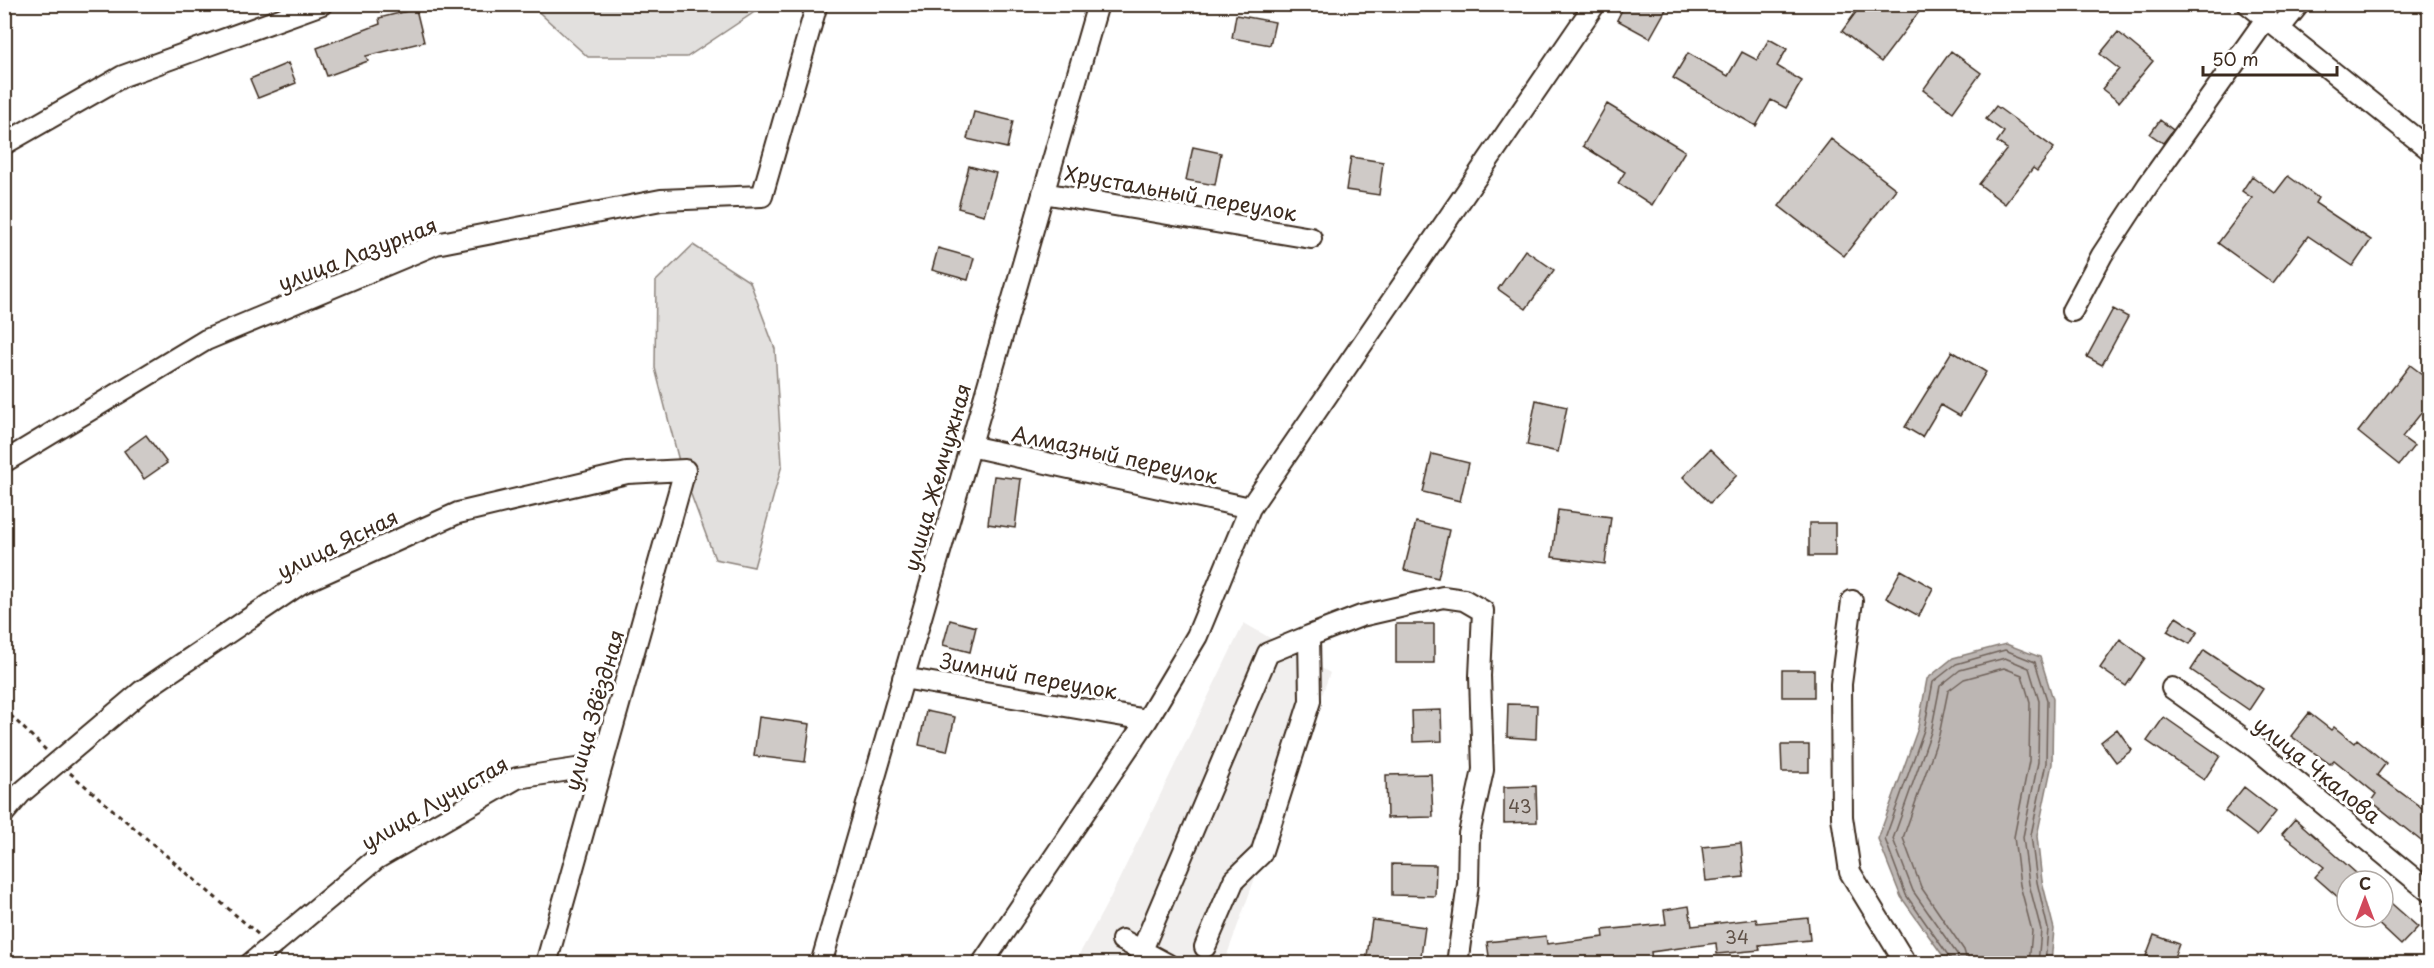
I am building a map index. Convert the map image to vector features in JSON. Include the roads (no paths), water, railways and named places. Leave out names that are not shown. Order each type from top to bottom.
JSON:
[{"type":"street","points":[[4,144],[123,76],[322,4]]},
{"type":"street","name":"улица Лазурная","points":[[4,462],[206,340],[436,244],[661,200],[762,195],[817,4]]},
{"type":"street","name":"улица Жемчужная","points":[[821,963],[1098,4]]},
{"type":"street","points":[[982,963],[1147,720],[1197,636],[1250,508],[1595,4]]},
{"type":"street","points":[[2248,4],[2430,150]]},
{"type":"street","points":[[2072,311],[2102,255],[2141,195],[2273,24],[2299,4]]},
{"type":"street","name":"Хрустальный переулок","points":[[1043,193],[1311,238]]},
{"type":"street","name":"Алмазный переулок","points":[[970,446],[1250,508]]},
{"type":"street","name":"улица Ясная","points":[[4,813],[21,793],[142,691],[300,584],[458,513],[627,473],[685,470]]},
{"type":"street","name":"улица Звёздная","points":[[546,963],[685,470]]},
{"type":"street","points":[[1142,950],[1268,652],[1361,616],[1443,597],[1464,600],[1483,611],[1480,676],[1483,770],[1469,834],[1468,884],[1457,963]]},
{"type":"street","points":[[1852,601],[1841,684],[1842,817],[1850,872],[1906,963]]},
{"type":"street","points":[[1205,947],[1234,880],[1261,854],[1310,701],[1309,636]]},
{"type":"street","name":"Зимний переулок","points":[[903,678],[1147,720]]},
{"type":"street","name":"улица Чкалова","points":[[2172,688],[2251,744],[2430,892]]},
{"type":"street","name":"улица Лучистая","points":[[250,963],[376,859],[517,778],[602,765]]},
{"type":"street","points":[[1122,940],[1167,963]]},
{"type":"water","points":[[2006,644],[2040,657],[2053,699],[2052,764],[2037,836],[2042,881],[2054,929],[2051,963],[1948,963],[1901,897],[1878,839],[1918,728],[1927,679],[1953,658]]}]
